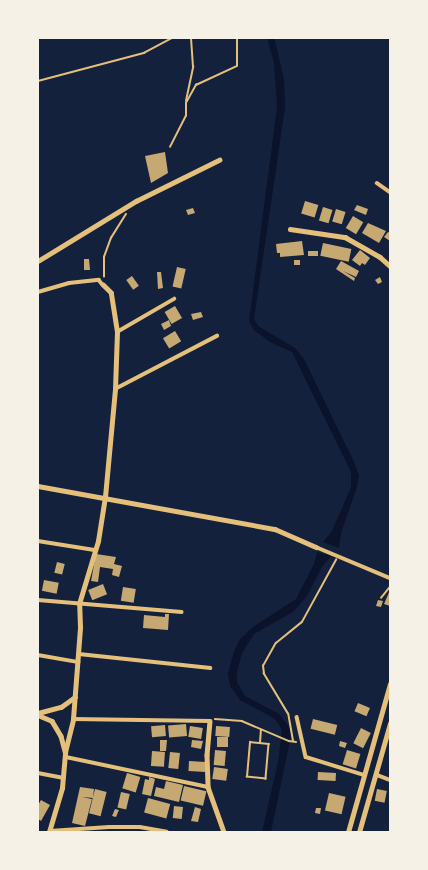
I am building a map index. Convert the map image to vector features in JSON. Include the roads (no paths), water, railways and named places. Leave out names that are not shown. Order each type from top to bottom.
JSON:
[{"type":"main road","points":[[348,832],[390,684]]},
{"type":"main road","points":[[359,832],[377,775],[390,723]]},
{"type":"street","points":[[38,261],[136,201],[219,160]]},
{"type":"street","points":[[377,183],[390,192]]},
{"type":"street","points":[[290,229],[345,237],[380,257],[390,266]]},
{"type":"street","points":[[38,292],[69,284],[99,280],[111,293],[117,332],[115,389],[105,497],[98,541],[94,550],[79,604],[78,662],[73,719],[66,755],[64,778],[50,832],[109,826],[140,827],[167,832]]},
{"type":"street","points":[[117,332],[174,299]]},
{"type":"street","points":[[115,389],[217,336]]},
{"type":"street","points":[[38,486],[275,529],[316,547],[337,554],[390,578]]},
{"type":"street","points":[[38,541],[94,550]]},
{"type":"street","points":[[38,600],[181,612]]},
{"type":"street","points":[[78,654],[210,668]]},
{"type":"street","points":[[38,655],[78,662]]},
{"type":"street","points":[[38,714],[61,707],[75,697]]},
{"type":"street","points":[[38,714],[52,721],[61,736],[66,755]]},
{"type":"street","points":[[297,717],[306,757],[364,775]]},
{"type":"street","points":[[73,719],[210,720],[207,755],[208,786],[224,832]]},
{"type":"street","points":[[66,755],[208,786]]},
{"type":"street","points":[[38,773],[64,778]]},
{"type":"street","points":[[377,775],[390,780]]},
{"type":"lane","points":[[381,598],[390,587]]},
{"type":"water","points":[[267,38],[274,38],[278,53],[284,79],[285,108],[254,319],[258,326],[295,348],[304,359],[355,464],[359,476],[357,487],[341,533],[339,548],[323,542],[332,531],[351,487],[351,472],[292,352],[270,342],[254,330],[249,321],[277,107],[274,63]]},
{"type":"water","points":[[317,552],[331,556],[322,567],[307,596],[293,612],[254,634],[242,653],[237,672],[237,682],[245,696],[279,714],[290,728],[291,736],[271,832],[262,832],[278,762],[282,730],[275,719],[240,700],[230,686],[228,674],[234,651],[240,639],[253,627],[296,599],[314,564]]}]
